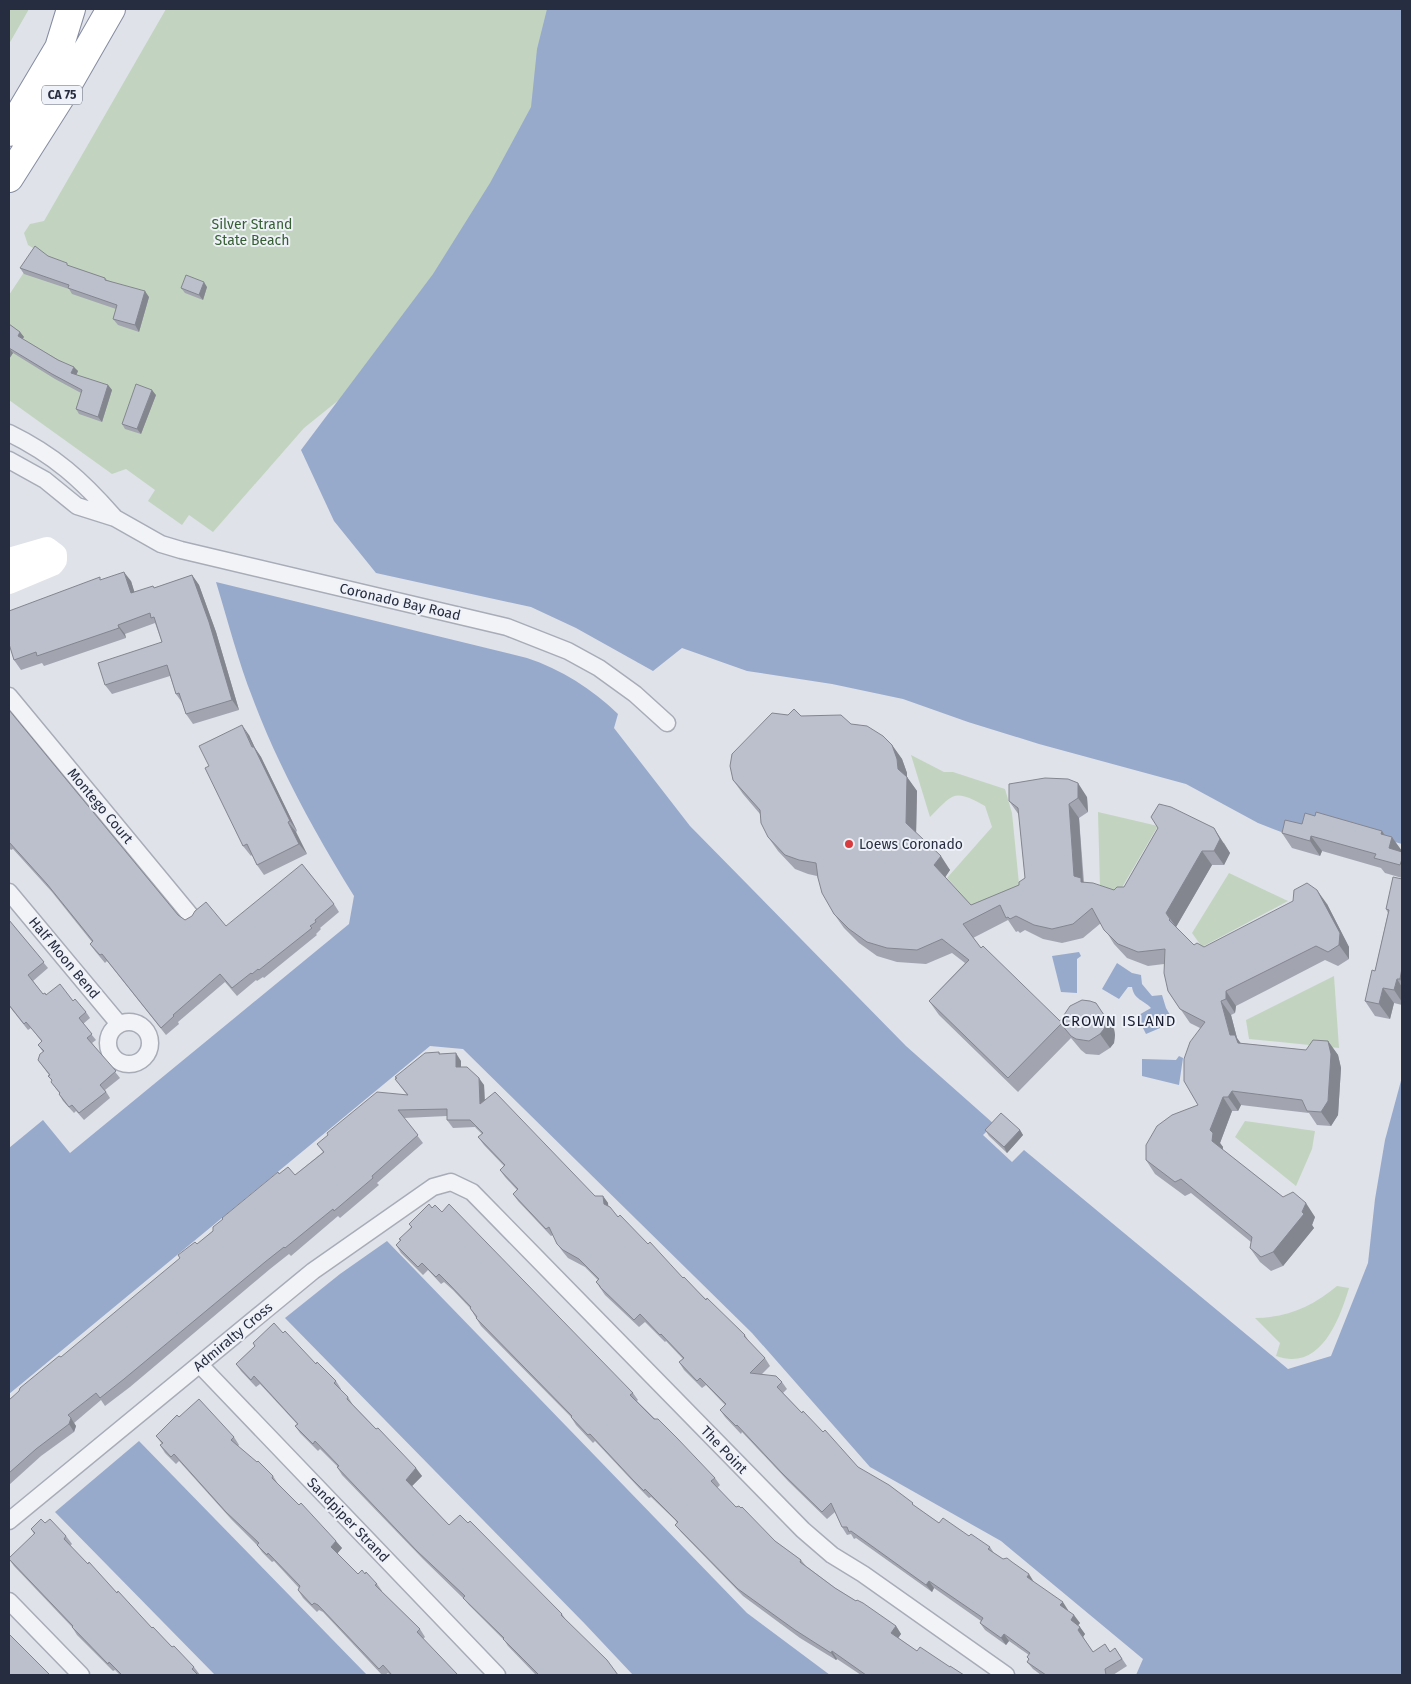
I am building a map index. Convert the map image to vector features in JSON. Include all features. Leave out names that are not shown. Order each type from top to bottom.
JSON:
[{"type":"highway","name":"CA 75","points":[[9,100],[62,9]]},
{"type":"highway","points":[[9,132],[59,48],[71,9]]},
{"type":"highway","name":"CA 75","points":[[9,178],[61,96],[111,9]]},
{"type":"street","name":"Coronado Bay Road","points":[[9,433],[31,444],[66,468],[91,490],[115,518]]},
{"type":"street","name":"Coronado Bay Road","points":[[9,460],[45,480],[76,506],[115,518],[161,544],[507,627],[568,650],[599,668],[635,694],[667,723]]},
{"type":"street","points":[[9,560],[47,549],[55,555],[55,560],[52,564],[9,582]]},
{"type":"street","name":"Montego Court","points":[[13,701],[191,916]]},
{"type":"street","name":"Half Moon Bend","points":[[9,892],[119,1024]]},
{"type":"street","name":"Admiralty Cross","points":[[9,1521],[313,1270],[433,1187],[451,1182],[472,1192]]},
{"type":"street","name":"The Point","points":[[472,1192],[803,1530],[832,1554],[864,1574],[1006,1675]]},
{"type":"street","name":"Sandpiper Strand","points":[[200,1365],[497,1675]]},
{"type":"street","points":[[9,1601],[82,1675]]},
{"type":"green space","points":[[9,9],[29,9],[9,44]]},
{"type":"green space","name":"Silver Strand State Beach","points":[[166,9],[586,9],[581,25],[391,358],[304,428],[213,532],[189,515],[182,525],[148,501],[155,490],[126,469],[112,474],[9,400],[9,295],[38,251],[28,245],[24,233],[30,224],[44,221]]},
{"type":"green space","points":[[911,755],[944,772],[953,772],[1005,789],[1012,813],[1020,894],[977,912],[947,878],[992,827],[985,806],[967,797],[955,796],[950,798],[930,817]]},
{"type":"green space","points":[[1098,812],[1158,826],[1117,896],[1100,888]]},
{"type":"green space","points":[[1229,873],[1288,901],[1202,947],[1192,933]]},
{"type":"green space","points":[[1334,976],[1339,1048],[1249,1039],[1246,1020]]},
{"type":"green space","points":[[1245,1121],[1315,1131],[1312,1149],[1296,1186],[1235,1137]]},
{"type":"green space","points":[[1337,1286],[1349,1288],[1340,1315],[1325,1340],[1316,1350],[1305,1357],[1291,1359],[1276,1356],[1280,1343],[1255,1318],[1278,1316],[1299,1310]]},
{"type":"water","points":[[547,9],[1402,9],[1402,844],[1328,823],[1289,835],[1258,823],[1186,784],[1039,744],[903,699],[832,684],[747,671],[682,648],[653,671],[576,628],[531,607],[376,573],[334,521],[301,450],[433,274],[490,183],[531,107],[537,49]]},
{"type":"water","points":[[216,582],[527,658],[564,674],[598,696],[618,714],[614,728],[690,826],[906,1046],[994,1124],[983,1135],[1012,1162],[1024,1150],[1288,1369],[1331,1356],[1368,1263],[1375,1199],[1385,1140],[1402,1077],[1402,1675],[1136,1675],[1143,1659],[1001,1541],[870,1467],[752,1333],[463,1049],[430,1046],[9,1394],[9,1148],[43,1120],[70,1153],[349,924],[354,896],[312,824],[286,775],[263,725],[238,656]]},
{"type":"water","points":[[1079,952],[1081,956],[1077,959],[1077,993],[1061,992],[1052,956]]},
{"type":"water","points":[[1117,963],[1132,973],[1141,975],[1142,984],[1152,996],[1162,995],[1166,1008],[1174,1022],[1146,1034],[1137,1016],[1151,1008],[1135,995],[1132,987],[1128,987],[1119,999],[1102,989]]},
{"type":"water","points":[[1179,1056],[1183,1058],[1179,1085],[1142,1076],[1142,1059],[1176,1060]]},
{"type":"water","points":[[387,1241],[747,1613],[830,1675],[633,1675],[285,1318],[340,1274]]},
{"type":"water","points":[[139,1441],[367,1675],[215,1675],[55,1512]]},
{"type":"building","points":[[35,246],[48,256],[67,263],[67,265],[105,278],[105,280],[145,291],[135,325],[113,319],[117,305],[68,288],[69,285],[20,268]]},
{"type":"building","points":[[186,275],[204,282],[199,295],[181,288]]},
{"type":"building","points":[[9,324],[20,332],[18,336],[58,360],[74,367],[71,373],[108,385],[98,417],[76,409],[82,390],[9,348]]},
{"type":"building","points":[[136,384],[152,390],[137,429],[122,424]]},
{"type":"building","points":[[124,572],[131,593],[153,586],[154,588],[192,575],[209,622],[232,700],[186,714],[179,693],[176,694],[167,665],[105,685],[98,663],[162,642],[154,617],[151,618],[150,613],[118,625],[119,628],[37,656],[36,652],[14,660],[9,644],[9,611],[100,577],[100,580]]},
{"type":"building","points":[[794,709],[801,716],[841,715],[851,724],[867,726],[883,736],[892,745],[898,769],[907,777],[906,823],[941,856],[934,865],[971,905],[1019,885],[1019,882],[1025,878],[1018,808],[1009,801],[1009,784],[1045,778],[1068,779],[1078,783],[1078,798],[1069,804],[1074,876],[1081,878],[1081,882],[1093,883],[1114,890],[1117,887],[1124,887],[1158,828],[1151,817],[1159,804],[1171,807],[1214,828],[1220,839],[1214,851],[1202,851],[1166,913],[1169,920],[1194,945],[1197,943],[1204,947],[1293,901],[1294,890],[1307,883],[1317,890],[1340,933],[1339,945],[1328,952],[1316,946],[1226,991],[1226,999],[1221,1001],[1230,1035],[1235,1035],[1238,1043],[1306,1050],[1313,1040],[1328,1041],[1331,1054],[1328,1101],[1321,1112],[1307,1111],[1302,1100],[1232,1091],[1228,1097],[1223,1097],[1210,1130],[1213,1133],[1212,1141],[1283,1197],[1293,1192],[1306,1203],[1302,1212],[1304,1214],[1273,1252],[1261,1257],[1250,1248],[1252,1237],[1181,1179],[1175,1182],[1146,1160],[1146,1145],[1157,1126],[1172,1115],[1198,1105],[1184,1081],[1184,1059],[1190,1042],[1205,1022],[1180,1009],[1168,991],[1164,973],[1165,949],[1138,952],[1118,944],[1104,930],[1092,908],[1073,924],[1052,929],[1034,925],[1016,916],[1010,919],[1006,918],[1000,905],[963,924],[981,948],[983,946],[1060,1021],[1070,1006],[1082,1000],[1096,1003],[1106,1021],[1104,1029],[1100,1034],[1089,1041],[1076,1039],[1071,1036],[1061,1024],[1008,1078],[929,1001],[969,960],[942,939],[917,950],[887,948],[867,942],[849,929],[834,914],[822,893],[816,863],[785,855],[768,837],[761,823],[760,810],[733,780],[730,766],[732,754],[772,713],[788,715]]},
{"type":"building","points":[[9,710],[178,915],[185,920],[192,916],[206,902],[226,926],[302,864],[334,904],[315,920],[316,922],[310,926],[312,928],[259,970],[251,973],[232,988],[220,974],[161,1028],[102,954],[100,955],[90,944],[93,941],[47,884],[9,842]]},
{"type":"building","points":[[242,725],[290,821],[288,822],[299,844],[257,865],[247,844],[243,846],[205,768],[209,766],[199,746]]},
{"type":"building","points":[[1316,812],[1382,831],[1381,834],[1392,837],[1389,848],[1402,852],[1400,865],[1374,858],[1376,854],[1311,836],[1310,841],[1282,833],[1285,820],[1302,824],[1305,813],[1315,816]]},
{"type":"building","points":[[1393,877],[1402,879],[1402,968],[1400,979],[1397,979],[1394,990],[1383,988],[1379,1004],[1365,1001],[1372,970],[1375,971],[1389,910],[1386,909]]},
{"type":"building","points":[[9,920],[44,962],[28,975],[43,994],[45,993],[46,995],[60,984],[73,1001],[75,999],[86,1012],[79,1018],[92,1034],[87,1038],[116,1071],[100,1085],[106,1092],[79,1113],[72,1105],[69,1107],[51,1082],[52,1080],[48,1076],[50,1075],[38,1060],[40,1054],[44,1051],[38,1045],[42,1041],[26,1022],[24,1024],[9,1005]]},
{"type":"building","points":[[439,1052],[439,1054],[456,1053],[456,1067],[467,1067],[479,1078],[480,1104],[495,1092],[595,1196],[603,1196],[604,1204],[610,1207],[618,1217],[620,1215],[648,1244],[650,1242],[683,1278],[706,1300],[707,1298],[745,1335],[765,1358],[750,1373],[776,1376],[782,1382],[777,1387],[823,1432],[825,1430],[858,1467],[889,1485],[939,1523],[943,1518],[969,1536],[971,1534],[990,1547],[988,1549],[1003,1559],[1007,1558],[1029,1574],[1027,1577],[1063,1602],[1060,1605],[1074,1615],[1071,1620],[1080,1627],[1078,1630],[1093,1652],[1105,1644],[1110,1652],[1115,1648],[1122,1659],[1105,1669],[1106,1675],[1046,1675],[1027,1662],[1029,1659],[1027,1657],[1030,1653],[1004,1634],[1001,1638],[980,1623],[983,1618],[929,1581],[926,1585],[851,1531],[849,1532],[847,1527],[842,1527],[831,1503],[822,1512],[720,1410],[726,1404],[700,1378],[697,1381],[679,1362],[684,1358],[661,1334],[640,1314],[634,1320],[600,1287],[596,1282],[599,1279],[579,1259],[563,1250],[557,1244],[549,1227],[546,1229],[513,1194],[518,1189],[500,1170],[505,1165],[478,1137],[483,1133],[470,1120],[447,1120],[447,1109],[398,1110],[418,1135],[372,1176],[373,1178],[334,1211],[333,1209],[265,1262],[100,1398],[96,1393],[68,1415],[71,1418],[69,1424],[36,1449],[9,1473],[9,1400],[20,1388],[59,1356],[61,1357],[180,1258],[178,1255],[195,1242],[197,1244],[213,1231],[213,1227],[222,1218],[278,1172],[279,1174],[288,1167],[295,1175],[324,1152],[317,1144],[328,1135],[327,1133],[377,1092],[408,1095],[395,1077],[425,1053]]},
{"type":"building","points":[[1001,1113],[1020,1130],[1004,1147],[985,1130]]},
{"type":"building","points":[[429,1204],[432,1208],[435,1205],[442,1212],[449,1204],[633,1393],[630,1395],[654,1419],[658,1419],[715,1478],[711,1481],[736,1507],[742,1507],[775,1541],[801,1560],[800,1562],[835,1588],[856,1601],[863,1603],[896,1626],[891,1633],[917,1651],[920,1647],[964,1675],[866,1675],[832,1651],[831,1653],[795,1630],[738,1589],[675,1525],[678,1522],[645,1489],[644,1491],[633,1480],[590,1434],[588,1435],[572,1416],[476,1318],[471,1307],[447,1282],[439,1274],[436,1277],[422,1263],[418,1267],[396,1245],[401,1240],[399,1239],[412,1227],[409,1224]]},
{"type":"building","points":[[274,1323],[283,1333],[285,1331],[316,1364],[317,1362],[336,1381],[334,1383],[348,1397],[347,1399],[416,1468],[406,1480],[449,1525],[460,1515],[468,1523],[470,1521],[607,1660],[618,1675],[539,1675],[463,1598],[465,1596],[417,1551],[337,1467],[339,1466],[315,1441],[313,1444],[295,1426],[298,1424],[254,1376],[251,1380],[236,1364],[255,1346],[253,1343]]},
{"type":"building","points":[[199,1399],[234,1437],[231,1440],[258,1461],[273,1476],[272,1478],[299,1505],[301,1503],[336,1541],[331,1547],[358,1574],[362,1570],[365,1574],[366,1572],[377,1584],[375,1585],[420,1629],[417,1632],[458,1675],[392,1675],[383,1665],[379,1669],[318,1605],[314,1603],[312,1605],[298,1590],[300,1586],[268,1553],[267,1555],[257,1545],[259,1543],[226,1512],[174,1454],[171,1457],[160,1445],[163,1443],[156,1436],[177,1415],[179,1417]]},
{"type":"building","points":[[41,1519],[45,1523],[50,1519],[66,1536],[64,1539],[88,1564],[89,1562],[117,1593],[118,1591],[152,1628],[172,1647],[174,1646],[194,1667],[192,1669],[198,1675],[122,1675],[109,1662],[108,1664],[9,1559],[35,1533],[31,1529]]},
{"type":"building","points":[[9,1634],[50,1675],[9,1675]]},
{"type":"place","name":"Loews Coronado","points":[[849,844]]},
{"type":"district","name":"CROWN ISLAND","points":[[1119,1021]]}]
